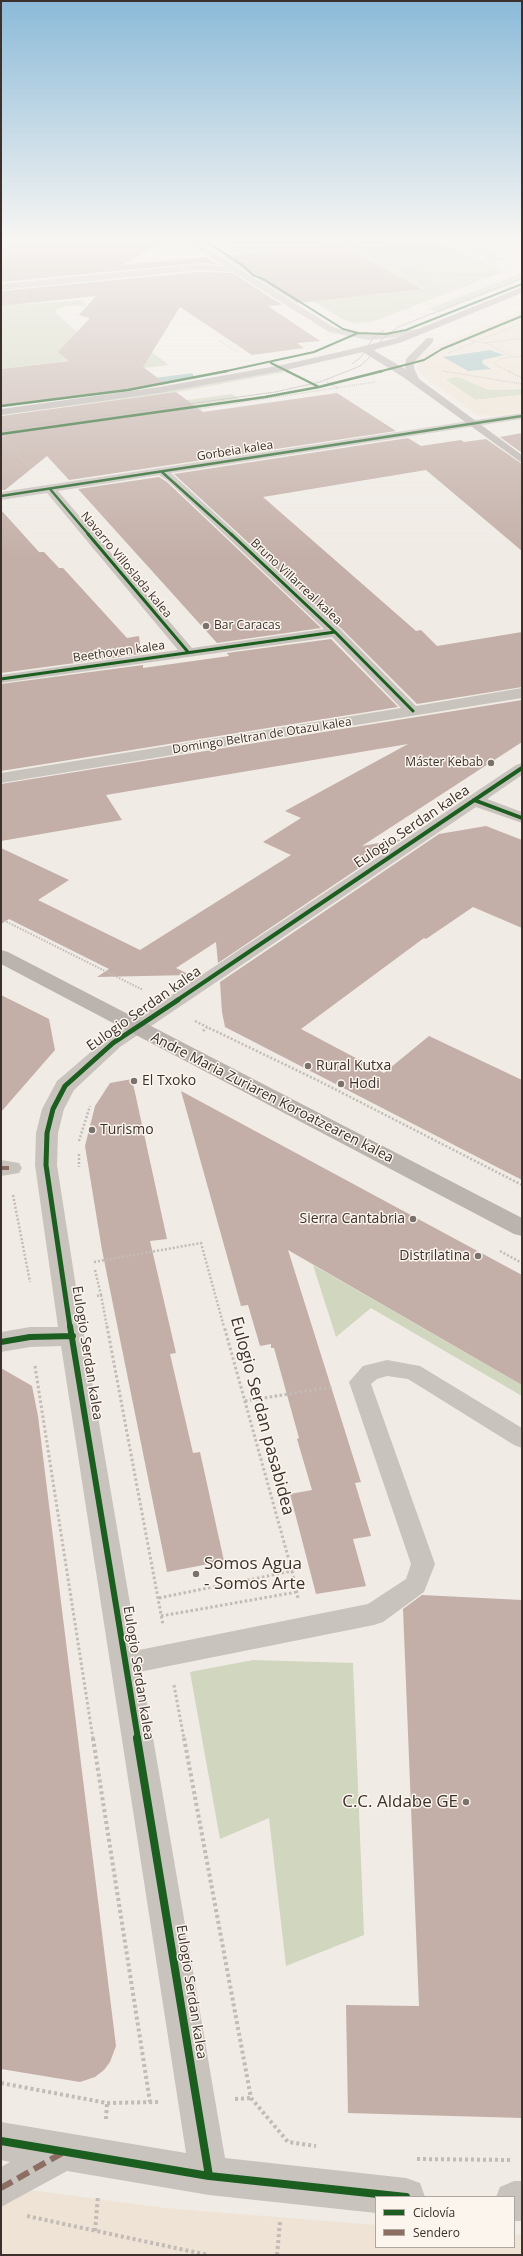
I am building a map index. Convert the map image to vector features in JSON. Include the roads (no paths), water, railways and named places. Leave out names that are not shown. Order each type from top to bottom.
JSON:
[{"type":"main road","points":[[1,416],[252,374],[378,346]]},
{"type":"main road","points":[[1,416],[171,396],[351,362],[409,346]]},
{"type":"main road","points":[[406,368],[414,355],[425,346]]},
{"type":"main road","points":[[365,350],[406,368],[416,381],[522,460]]},
{"type":"main road","points":[[323,359],[351,362]]},
{"type":"main road","points":[[368,365],[388,369],[406,368]]},
{"type":"main road","name":"Andre Maria Zuriaren Koroatzearen kalea","points":[[1,956],[136,1028],[522,1228]]},
{"type":"street","points":[[359,346],[365,350]]},
{"type":"street","name":"Gorbeia kalea","points":[[1,496],[522,416]]},
{"type":"street","name":"Bruno Villarreal kalea","points":[[162,472],[172,479],[335,632],[413,711]]},
{"type":"street","name":"Navarro Villoslada kalea","points":[[50,489],[188,652]]},
{"type":"street","name":"Beethoven kalea","points":[[1,679],[335,632]]},
{"type":"street","name":"Domingo Beltran de Otazu kalea","points":[[1,778],[522,693]]},
{"type":"street","name":"Eulogio Serdan kalea","points":[[209,2176],[124,1664],[46,1165],[47,1133],[53,1109],[65,1086],[88,1063],[168,1004],[522,768]]},
{"type":"street","points":[[474,800],[522,818]]},
{"type":"street","points":[[1,1342],[30,1337],[73,1336]]},
{"type":"street","points":[[1,2141],[209,2176],[397,2196]]},
{"type":"street","points":[[12,2202],[64,2152]]},
{"type":"lane","points":[[124,1664],[374,1614],[416,1585],[423,1564],[360,1382],[370,1372],[387,1368],[413,1372],[522,1439]]},
{"type":"water","points":[[490,350],[504,355],[483,360],[482,363],[491,369],[468,371],[443,357]]},
{"type":"waterway","points":[[146,382],[191,376]]},
{"type":"tram line","points":[[352,364],[361,357],[368,346]]},
{"type":"tram line","points":[[1,430],[275,392],[320,382],[360,366],[371,356],[377,346]]},
{"type":"place","name":"Bar Caracas","points":[[206,626]]},
{"type":"place","name":"Máster Kebab","points":[[491,763]]},
{"type":"place","name":"Rural Kutxa","points":[[308,1066]]},
{"type":"place","name":"El Txoko","points":[[134,1081]]},
{"type":"place","name":"Hodi","points":[[341,1084]]},
{"type":"place","name":"Turismo","points":[[92,1130]]},
{"type":"place","name":"Sierra Cantabria","points":[[413,1219]]},
{"type":"place","name":"Distrilatina","points":[[478,1256]]},
{"type":"place","name":"Somos Agua - Somos Arte","points":[[196,1574]]},
{"type":"place","name":"C.C. Aldabe GE","points":[[466,1802]]}]
